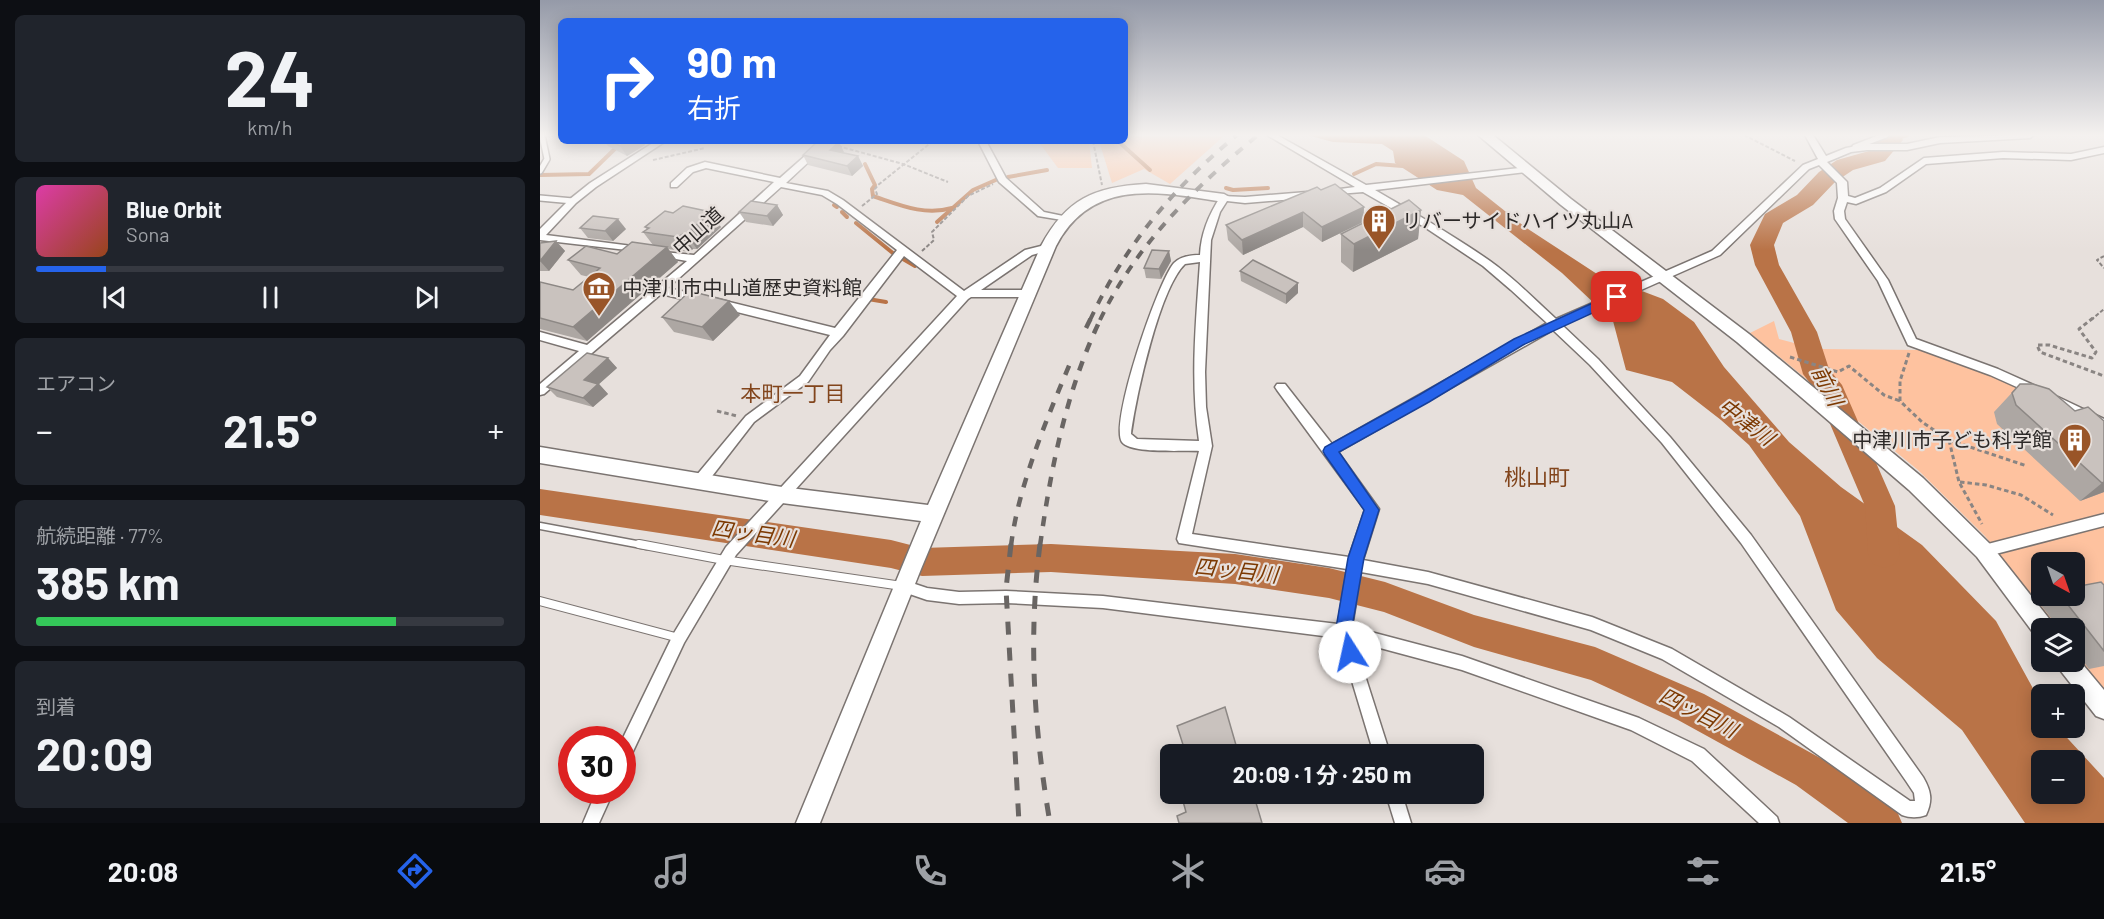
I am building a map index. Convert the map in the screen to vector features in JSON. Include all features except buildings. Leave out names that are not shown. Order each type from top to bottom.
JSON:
[{"type":"street","points":[[540,236],[573,201],[610,173]]},
{"type":"street","points":[[674,185],[686,173]]},
{"type":"street","points":[[742,173],[825,193],[849,208],[902,251],[966,295],[1030,294]]},
{"type":"street","name":"中山道","points":[[540,391],[696,259],[790,173]]},
{"type":"street","points":[[999,173],[1002,180],[1041,214],[1065,219]]},
{"type":"street","points":[[1224,198],[1206,240],[1199,372],[1200,407],[1206,446],[1184,539],[1354,571],[1428,578],[1592,624],[1667,654],[1784,722],[1908,808],[1920,809],[1923,803],[1923,793],[1912,775],[1746,539],[1666,440],[1558,322],[1487,264],[1430,226],[1338,173]]},
{"type":"street","points":[[808,823],[932,514],[1049,247],[1065,219],[1088,202],[1143,187],[1224,198],[1282,198],[1491,173]]},
{"type":"street","points":[[1522,173],[1658,279],[1743,338],[1890,460],[1946,512],[1991,549],[2036,618]]},
{"type":"street","points":[[1330,451],[1558,322],[1716,253],[1799,173]]},
{"type":"street","points":[[1833,173],[1842,182],[1843,198],[1839,211],[1840,219],[1883,280],[1912,342],[1994,372],[2104,424]]},
{"type":"street","points":[[1843,198],[1856,201],[1883,190],[1906,173]]},
{"type":"street","points":[[540,236],[696,259]]},
{"type":"street","points":[[636,727],[679,638],[728,556],[966,295],[1029,252],[1049,247]]},
{"type":"street","points":[[701,480],[750,419],[804,379],[826,347],[902,251]]},
{"type":"street","points":[[1205,258],[1183,261],[1177,265],[1168,282],[1146,340],[1125,434],[1127,440],[1135,444],[1206,446]]},
{"type":"street","points":[[658,290],[839,333]]},
{"type":"street","points":[[540,336],[589,350]]},
{"type":"street","points":[[1281,387],[1372,510],[1354,571],[1344,627],[1379,744]]},
{"type":"street","points":[[540,455],[782,495],[932,514]]},
{"type":"street","points":[[1991,549],[2104,520]]},
{"type":"street","points":[[904,582],[927,594],[958,598],[1006,597],[1103,602],[1344,627],[1462,663],[1634,723],[1698,755],[1771,823]]},
{"type":"street","points":[[2076,672],[2104,708]]},
{"type":"street","points":[[591,823],[600,804]]},
{"type":"street","points":[[1397,804],[1403,823]]},
{"type":"lane","points":[[540,198],[573,201]]},
{"type":"lane","points":[[540,526],[904,582]]},
{"type":"lane","points":[[540,601],[679,638]]},
{"type":"path","points":[[873,198],[877,194],[874,189],[892,173]]},
{"type":"path","points":[[927,173],[948,182]]},
{"type":"path","points":[[1099,173],[1104,196]]},
{"type":"path","points":[[914,258],[934,240],[932,232],[968,196],[1002,180]]},
{"type":"path","points":[[2104,256],[2097,260],[2104,268]]},
{"type":"path","points":[[2104,309],[2092,316],[2079,329],[2096,352],[2092,358],[2077,356],[2044,343],[2037,345],[2040,352],[2104,376]]},
{"type":"path","points":[[1900,401],[1900,381],[1912,342]]},
{"type":"path","points":[[1789,357],[1838,372],[1849,366],[1884,395],[1900,401],[1922,422],[1949,440],[2027,466]]},
{"type":"path","points":[[717,411],[750,419]]},
{"type":"path","points":[[1949,440],[1959,482],[1983,526],[1991,549]]},
{"type":"path","points":[[1959,482],[1986,485],[2021,495],[2053,515]]},
{"type":"shaded area","points":[[1109,173],[1134,173],[1112,183]]},
{"type":"shaded area","points":[[1152,173],[1182,173],[1170,184]]},
{"type":"shaded area","points":[[1774,321],[1779,339],[1817,349],[1920,350],[1991,376],[2104,427],[2104,693],[2085,667],[2085,618],[2047,618],[2038,606],[2085,606],[2085,552],[2031,552],[2031,596],[1985,536],[1918,470],[1750,333]]},
{"type":"water","name":"中津川","points":[[1411,173],[1470,173],[1476,188],[1525,227],[1597,274],[1663,299],[1694,322],[1724,367],[1789,442],[1841,487],[1922,545],[1996,621],[2031,685],[2031,738],[2067,738],[2078,750],[2031,750],[2031,804],[2085,804],[2085,757],[2104,778],[2104,823],[2025,823],[1962,730],[1877,658],[1836,610],[1800,516],[1749,445],[1672,382],[1626,370],[1613,321],[1562,273],[1463,195],[1437,190]]},
{"type":"waterway","points":[[540,175],[590,173]]},
{"type":"waterway","points":[[869,173],[875,185],[872,189],[873,196],[922,210],[952,208]]},
{"type":"waterway","points":[[1008,177],[1028,173]]},
{"type":"waterway","name":"前川","points":[[1832,173],[1805,200],[1773,219],[1762,245],[1767,265],[1804,332],[1817,374],[1828,385],[1880,506],[1884,554]]},
{"type":"waterway","points":[[937,222],[973,190],[998,179]]},
{"type":"waterway","points":[[1226,188],[1233,190],[1268,188]]},
{"type":"waterway","points":[[842,212],[847,217]]},
{"type":"waterway","points":[[856,223],[894,254]]},
{"type":"waterway","points":[[903,259],[915,266]]},
{"type":"waterway","points":[[868,299],[886,302]]},
{"type":"waterway","name":"四ッ目川","points":[[540,502],[891,554],[922,562],[1051,558],[1235,569],[1329,583],[1385,597],[1474,631],[1595,664],[1691,707],[1809,772],[1882,823]]},
{"type":"railway","points":[[1090,320],[1135,242],[1194,173]]},
{"type":"railway","points":[[1101,319],[1131,267],[1149,242],[1214,173]]},
{"type":"railway","points":[[1040,546],[1049,487],[1069,401],[1101,319]]},
{"type":"railway","points":[[1086,328],[1090,320]]},
{"type":"railway","points":[[1011,546],[1027,476],[1071,361]]},
{"type":"railway","points":[[1011,544],[1006,589],[1019,823]]},
{"type":"railway","points":[[1040,544],[1034,614],[1034,684],[1044,788],[1050,823]]},
{"type":"place","name":"リバーサイドハイツ丸山A","points":[[1379,250]]},
{"type":"place","name":"中津川市中山道歴史資料館","points":[[599,317]]},
{"type":"place","name":"中津川市子ども科学館","points":[[2075,469]]},
{"type":"district","name":"本町一丁目","points":[[793,394]]},
{"type":"district","name":"桃山町","points":[[1537,477]]},
{"type":"route","points":[[1350,652],[1344,632],[1345,622],[1356,558],[1372,510],[1330,451],[1519,342],[1617,297]]}]
